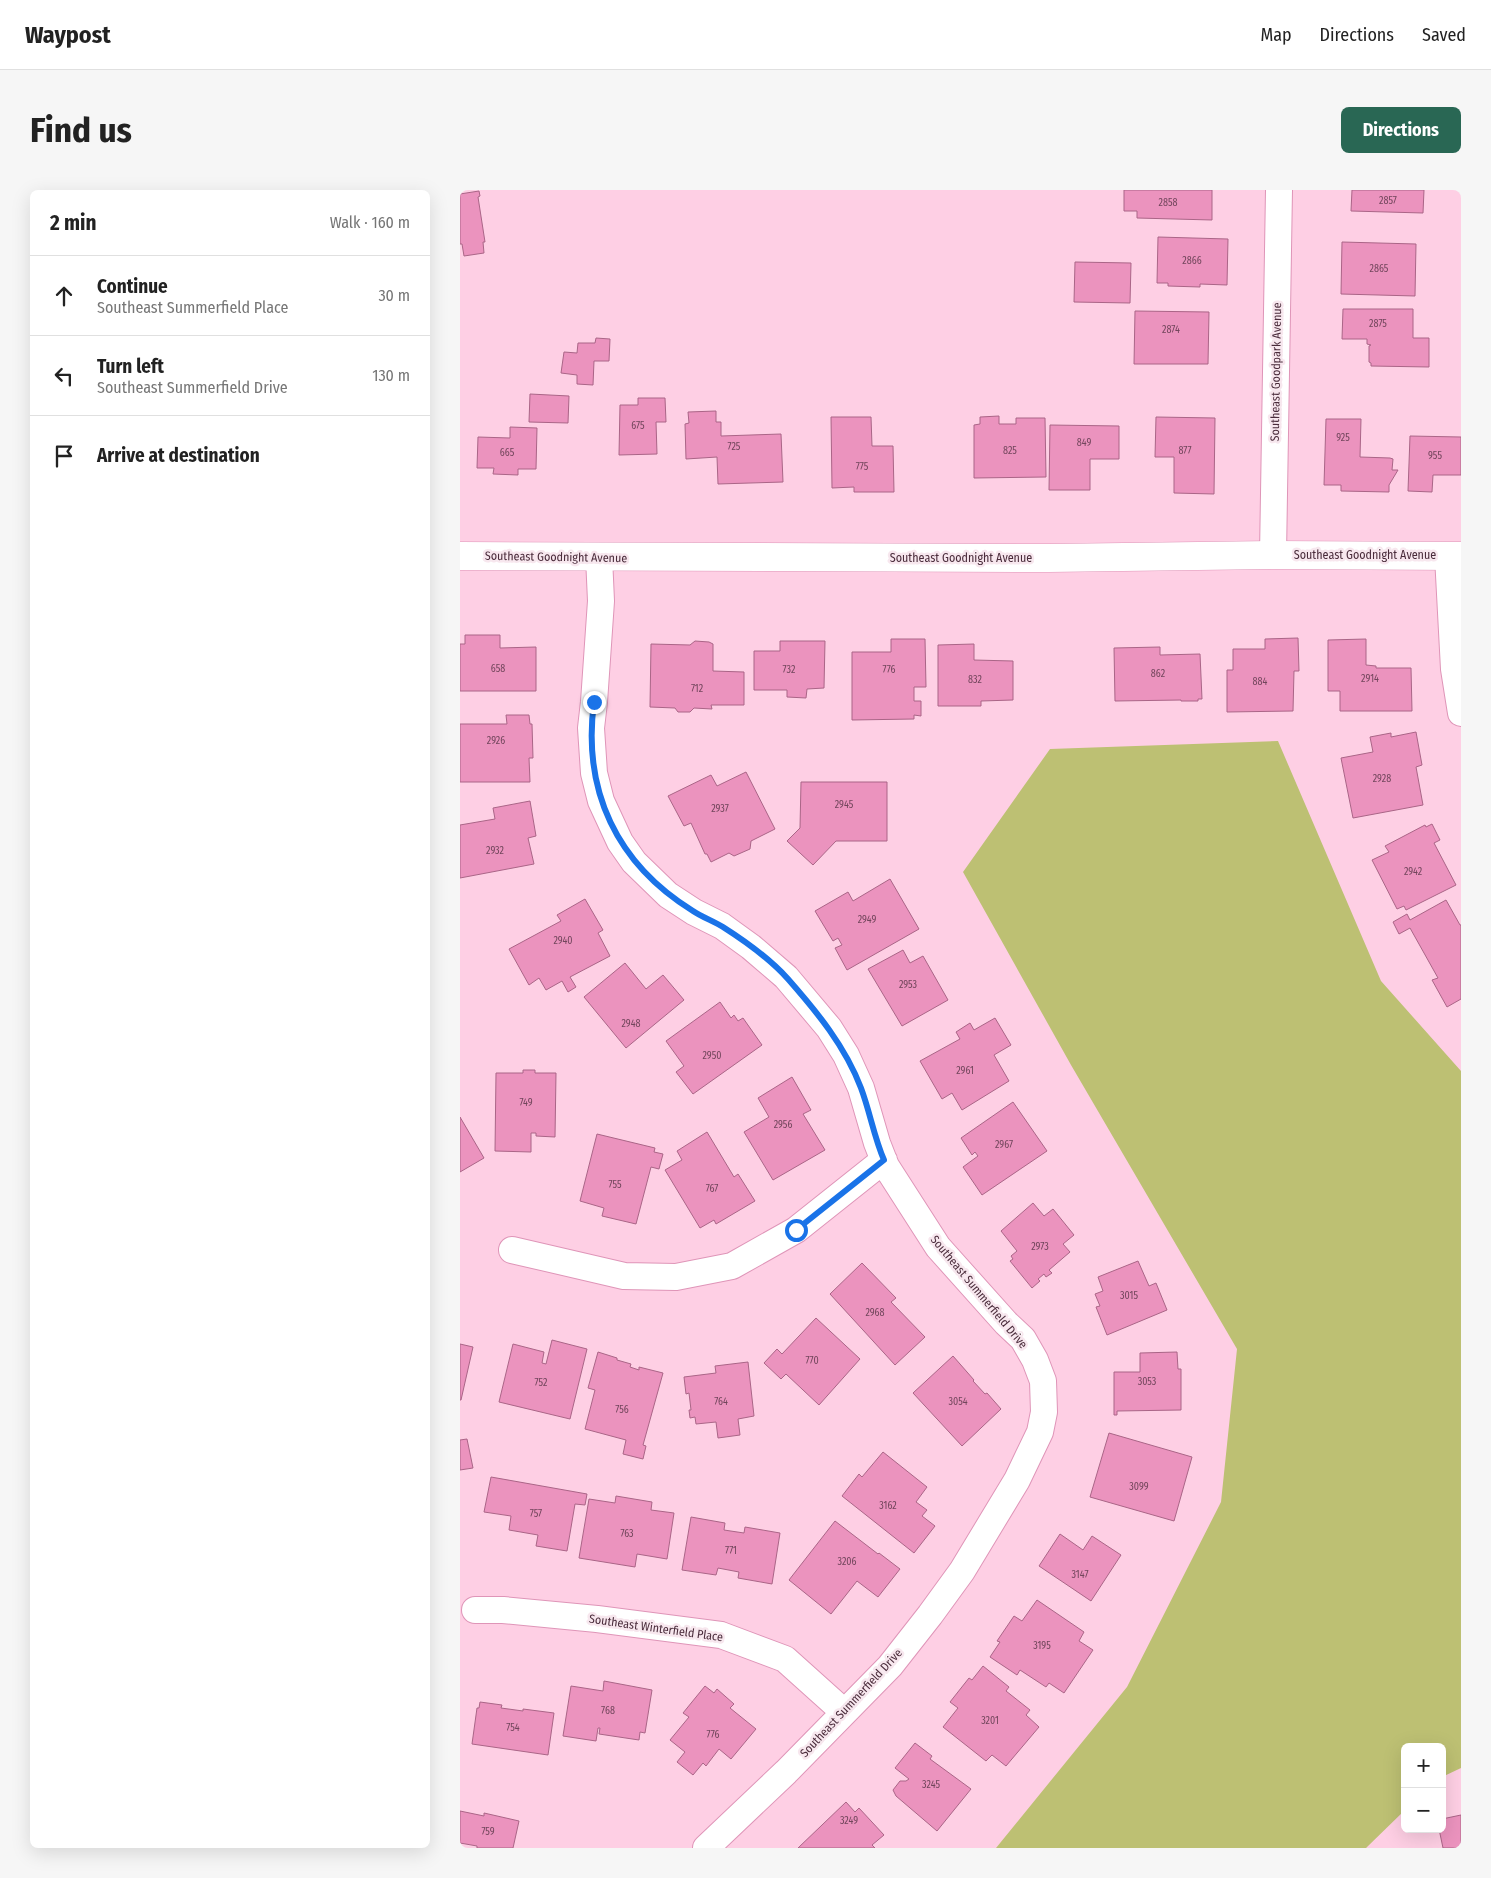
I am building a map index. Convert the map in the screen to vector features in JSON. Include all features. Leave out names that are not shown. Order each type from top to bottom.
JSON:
[{"type":"street","name":"Southeast Goodpark Avenue","points":[[1273,555],[1278,190]]},
{"type":"street","name":"Southeast Goodnight Avenue","points":[[460,556],[599,558],[1049,558],[1273,555],[1455,556]]},
{"type":"street","points":[[1455,556],[1454,669],[1461,713]]},
{"type":"street","name":"Southeast Summerfield Drive","points":[[599,558],[601,600],[591,737],[594,773],[602,802],[620,842],[634,862],[668,895],[694,912],[722,926],[750,946],[786,977],[829,1028],[846,1055],[861,1088],[884,1160],[938,1247],[1006,1323],[1023,1339],[1035,1360],[1042,1382],[1044,1412],[1040,1432],[1017,1480],[962,1570],[930,1615],[890,1666],[786,1772],[706,1848]]},
{"type":"street","points":[[512,1250],[624,1276],[676,1277],[732,1266],[796,1230],[884,1160]]},
{"type":"street","name":"Southeast Winterfield Place","points":[[476,1610],[503,1610],[597,1619],[721,1635],[784,1659],[844,1712]]},
{"type":"green space","points":[[1278,741],[1381,981],[1461,1071],[1461,1768],[1446,1775],[1446,1743],[1401,1743],[1401,1814],[1366,1848],[996,1848],[1127,1687],[1221,1502],[1237,1349],[1071,1065],[963,872],[1050,749]]},
{"type":"building","points":[[1124,190],[1212,190],[1212,220],[1137,218],[1137,211],[1124,211]]},
{"type":"building","points":[[1352,190],[1424,190],[1423,213],[1351,211]]},
{"type":"building","points":[[479,191],[480,196],[478,197],[485,242],[483,242],[484,253],[464,256],[462,244],[460,244],[460,194]]},
{"type":"building","points":[[1158,237],[1228,239],[1227,285],[1200,284],[1200,287],[1168,286],[1168,283],[1157,283]]},
{"type":"building","points":[[1342,242],[1416,244],[1415,296],[1341,294]]},
{"type":"building","points":[[1075,262],[1131,263],[1130,303],[1074,302]]},
{"type":"building","points":[[1343,309],[1413,309],[1413,338],[1429,338],[1429,367],[1371,366],[1369,362],[1369,346],[1371,345],[1367,344],[1367,339],[1342,339]]},
{"type":"building","points":[[1135,311],[1209,312],[1208,364],[1134,364]]},
{"type":"building","points":[[596,338],[610,339],[609,361],[594,361],[593,385],[577,384],[577,375],[561,373],[564,352],[577,353],[578,343],[595,343]]},
{"type":"building","points":[[530,394],[569,396],[568,423],[529,422]]},
{"type":"building","points":[[638,398],[665,398],[666,422],[656,422],[657,454],[619,455],[620,405],[638,405]]},
{"type":"building","points":[[716,411],[716,422],[721,422],[721,436],[781,434],[783,482],[718,484],[717,457],[686,459],[685,424],[689,423],[688,412]]},
{"type":"building","points":[[999,416],[999,424],[1016,424],[1016,418],[1045,418],[1046,477],[974,478],[974,425],[980,424],[980,417]]},
{"type":"building","points":[[831,417],[871,417],[872,446],[893,446],[894,492],[854,492],[854,487],[832,488]]},
{"type":"building","points":[[1156,417],[1215,418],[1214,494],[1174,493],[1174,457],[1155,457]]},
{"type":"building","points":[[1326,419],[1361,419],[1360,457],[1393,459],[1392,470],[1398,470],[1389,485],[1389,492],[1341,491],[1341,485],[1324,485]]},
{"type":"building","points":[[1050,425],[1119,426],[1119,459],[1090,459],[1090,490],[1049,490]]},
{"type":"building","points":[[510,427],[537,428],[536,469],[518,469],[518,475],[493,474],[494,468],[477,468],[478,437],[510,438]]},
{"type":"building","points":[[1410,436],[1461,437],[1461,475],[1433,475],[1432,492],[1408,491]]},
{"type":"building","points":[[465,635],[500,635],[500,648],[536,647],[536,691],[460,691],[460,644],[465,644]]},
{"type":"building","points":[[1298,638],[1299,671],[1294,671],[1293,711],[1227,712],[1227,670],[1233,670],[1233,649],[1265,649],[1265,639]]},
{"type":"building","points":[[891,639],[925,639],[926,687],[914,687],[914,701],[921,701],[921,716],[914,715],[914,719],[852,720],[852,652],[891,652]]},
{"type":"building","points":[[1366,639],[1366,665],[1376,666],[1376,668],[1411,668],[1412,711],[1340,711],[1340,691],[1328,691],[1328,640]]},
{"type":"building","points":[[695,641],[713,644],[713,671],[744,672],[744,705],[711,705],[712,709],[694,708],[690,712],[678,712],[675,708],[650,707],[651,644],[690,645]]},
{"type":"building","points":[[780,641],[825,641],[824,688],[807,689],[806,698],[787,697],[787,690],[754,690],[754,651],[780,651]]},
{"type":"building","points":[[974,644],[974,660],[1013,661],[1013,700],[981,701],[981,706],[938,706],[938,645]]},
{"type":"building","points":[[1160,647],[1160,655],[1200,654],[1202,699],[1198,699],[1198,701],[1115,701],[1114,648]]},
{"type":"building","points":[[506,715],[529,715],[530,724],[532,724],[533,758],[529,758],[530,782],[460,782],[460,724],[507,724]]},
{"type":"building","points":[[1416,732],[1422,765],[1416,767],[1423,805],[1353,818],[1341,758],[1373,752],[1370,737],[1391,733],[1391,737]]},
{"type":"building","points":[[746,772],[775,829],[751,841],[750,849],[734,856],[729,853],[711,862],[707,854],[705,854],[691,823],[684,826],[668,796],[711,775],[717,786]]},
{"type":"building","points":[[801,782],[887,782],[887,841],[836,841],[813,865],[787,841],[800,828]]},
{"type":"building","points":[[530,801],[536,836],[528,838],[534,864],[460,878],[460,825],[495,819],[493,808]]},
{"type":"building","points":[[1432,824],[1440,840],[1434,843],[1456,885],[1406,910],[1404,906],[1397,909],[1372,860],[1389,852],[1385,846],[1425,825],[1426,827]]},
{"type":"building","points":[[890,879],[919,929],[847,970],[835,948],[842,945],[838,938],[833,941],[815,911],[848,892],[853,901]]},
{"type":"building","points":[[585,899],[603,930],[598,933],[610,956],[570,977],[576,987],[568,992],[562,981],[546,990],[539,978],[529,985],[509,949],[561,921],[557,915]]},
{"type":"building","points":[[1446,900],[1461,925],[1461,999],[1447,1007],[1432,980],[1438,978],[1410,928],[1399,934],[1393,922],[1407,914],[1410,920]]},
{"type":"building","points":[[903,950],[910,963],[923,956],[948,1000],[902,1026],[868,969]]},
{"type":"building","points":[[625,963],[646,989],[663,975],[684,1000],[626,1048],[584,997]]},
{"type":"building","points":[[720,1002],[731,1018],[734,1015],[738,1021],[743,1018],[762,1045],[693,1094],[676,1072],[684,1066],[666,1041]]},
{"type":"building","points":[[995,1018],[1011,1045],[994,1055],[1009,1081],[962,1110],[952,1093],[942,1099],[920,1061],[960,1039],[956,1032],[970,1023],[974,1030]]},
{"type":"building","points":[[523,1070],[535,1070],[535,1073],[556,1073],[555,1137],[536,1136],[536,1133],[531,1133],[531,1152],[495,1151],[496,1073],[523,1073]]},
{"type":"building","points":[[792,1077],[811,1110],[803,1114],[825,1150],[773,1180],[744,1132],[769,1117],[758,1098]]},
{"type":"building","points":[[1013,1102],[1047,1151],[982,1195],[963,1167],[978,1156],[975,1152],[972,1155],[961,1138]]},
{"type":"building","points":[[460,1117],[484,1158],[460,1172]]},
{"type":"building","points":[[707,1132],[734,1177],[738,1174],[755,1201],[716,1224],[714,1220],[700,1228],[665,1170],[682,1160],[677,1151]]},
{"type":"building","points":[[597,1134],[655,1148],[654,1152],[663,1154],[659,1169],[651,1167],[636,1224],[602,1216],[604,1208],[580,1201]]},
{"type":"building","points":[[1033,1203],[1044,1216],[1053,1209],[1074,1235],[1063,1244],[1070,1252],[1049,1270],[1052,1273],[1046,1277],[1044,1274],[1038,1279],[1040,1281],[1032,1288],[1010,1261],[1013,1259],[1011,1256],[1017,1251],[1001,1231]]},
{"type":"building","points":[[1138,1261],[1149,1286],[1156,1283],[1167,1310],[1107,1335],[1096,1307],[1100,1306],[1095,1294],[1103,1291],[1098,1277]]},
{"type":"building","points":[[862,1263],[896,1298],[891,1302],[925,1337],[895,1365],[830,1294]]},
{"type":"building","points":[[816,1318],[860,1359],[819,1405],[786,1374],[781,1379],[764,1363],[777,1349],[782,1354]]},
{"type":"building","points":[[552,1340],[587,1349],[570,1419],[499,1402],[513,1344],[544,1352],[542,1363],[546,1364]]},
{"type":"building","points":[[460,1344],[473,1347],[461,1400],[460,1400]]},
{"type":"building","points":[[598,1352],[631,1364],[630,1367],[639,1370],[639,1367],[663,1373],[643,1445],[646,1446],[643,1459],[623,1454],[626,1440],[585,1429],[595,1390],[588,1388]]},
{"type":"building","points":[[1177,1352],[1178,1369],[1181,1369],[1181,1410],[1117,1411],[1117,1415],[1114,1415],[1114,1372],[1140,1372],[1140,1353]]},
{"type":"building","points":[[953,1356],[973,1381],[1001,1409],[962,1446],[913,1393]]},
{"type":"building","points":[[748,1362],[754,1416],[738,1419],[740,1435],[718,1438],[716,1422],[696,1424],[695,1417],[690,1418],[689,1393],[686,1394],[684,1377],[716,1373],[715,1366]]},
{"type":"building","points":[[1109,1433],[1192,1457],[1174,1521],[1090,1497]]},
{"type":"building","points":[[467,1439],[473,1468],[460,1470],[460,1440]]},
{"type":"building","points":[[883,1452],[927,1487],[916,1502],[927,1510],[922,1516],[935,1526],[914,1553],[842,1496],[859,1474],[862,1477]]},
{"type":"building","points":[[491,1477],[587,1494],[585,1505],[575,1504],[567,1551],[536,1546],[538,1535],[509,1530],[511,1516],[484,1512]]},
{"type":"building","points":[[616,1496],[652,1502],[651,1510],[674,1513],[667,1559],[637,1554],[635,1567],[579,1558],[589,1499],[615,1503]]},
{"type":"building","points":[[691,1517],[725,1523],[724,1530],[744,1533],[745,1527],[780,1533],[772,1584],[738,1578],[739,1572],[718,1568],[716,1575],[682,1570]]},
{"type":"building","points":[[835,1521],[900,1569],[878,1597],[857,1581],[831,1614],[789,1580]]},
{"type":"building","points":[[1060,1534],[1083,1550],[1092,1536],[1121,1555],[1091,1601],[1039,1566]]},
{"type":"building","points":[[1037,1600],[1084,1632],[1079,1641],[1093,1650],[1064,1693],[1049,1683],[1046,1687],[1020,1670],[1017,1675],[990,1657],[1000,1642],[997,1641],[1014,1616],[1022,1621]]},
{"type":"building","points":[[983,1666],[1009,1687],[1006,1691],[1030,1710],[1026,1715],[1039,1727],[1006,1766],[992,1755],[986,1761],[943,1727],[958,1708],[950,1702],[969,1678],[972,1680]]},
{"type":"building","points":[[604,1681],[652,1690],[645,1733],[640,1732],[639,1740],[599,1734],[600,1728],[598,1728],[596,1741],[563,1736],[571,1686],[603,1691]]},
{"type":"building","points":[[705,1686],[714,1693],[717,1689],[734,1704],[730,1708],[756,1729],[731,1759],[719,1749],[706,1766],[703,1763],[693,1775],[677,1762],[685,1752],[670,1740],[689,1717],[683,1713]]},
{"type":"building","points":[[480,1702],[502,1705],[501,1708],[554,1713],[548,1755],[472,1744],[477,1708],[479,1708]]},
{"type":"building","points":[[915,1743],[932,1756],[930,1759],[971,1789],[937,1831],[896,1796],[893,1790],[900,1781],[909,1779],[895,1768]]},
{"type":"building","points":[[846,1802],[855,1812],[859,1808],[884,1835],[872,1845],[875,1848],[798,1848]]},
{"type":"building","points":[[460,1811],[484,1816],[484,1813],[519,1821],[513,1848],[477,1848],[477,1846],[460,1843]]},
{"type":"building","points":[[1461,1815],[1461,1848],[1443,1848],[1440,1833],[1446,1833],[1446,1818]]},
{"type":"route","points":[[594,702],[591,728],[594,773],[602,802],[620,842],[634,862],[668,895],[694,912],[722,926],[750,946],[786,977],[829,1028],[846,1055],[861,1088],[884,1160],[796,1230]]}]
